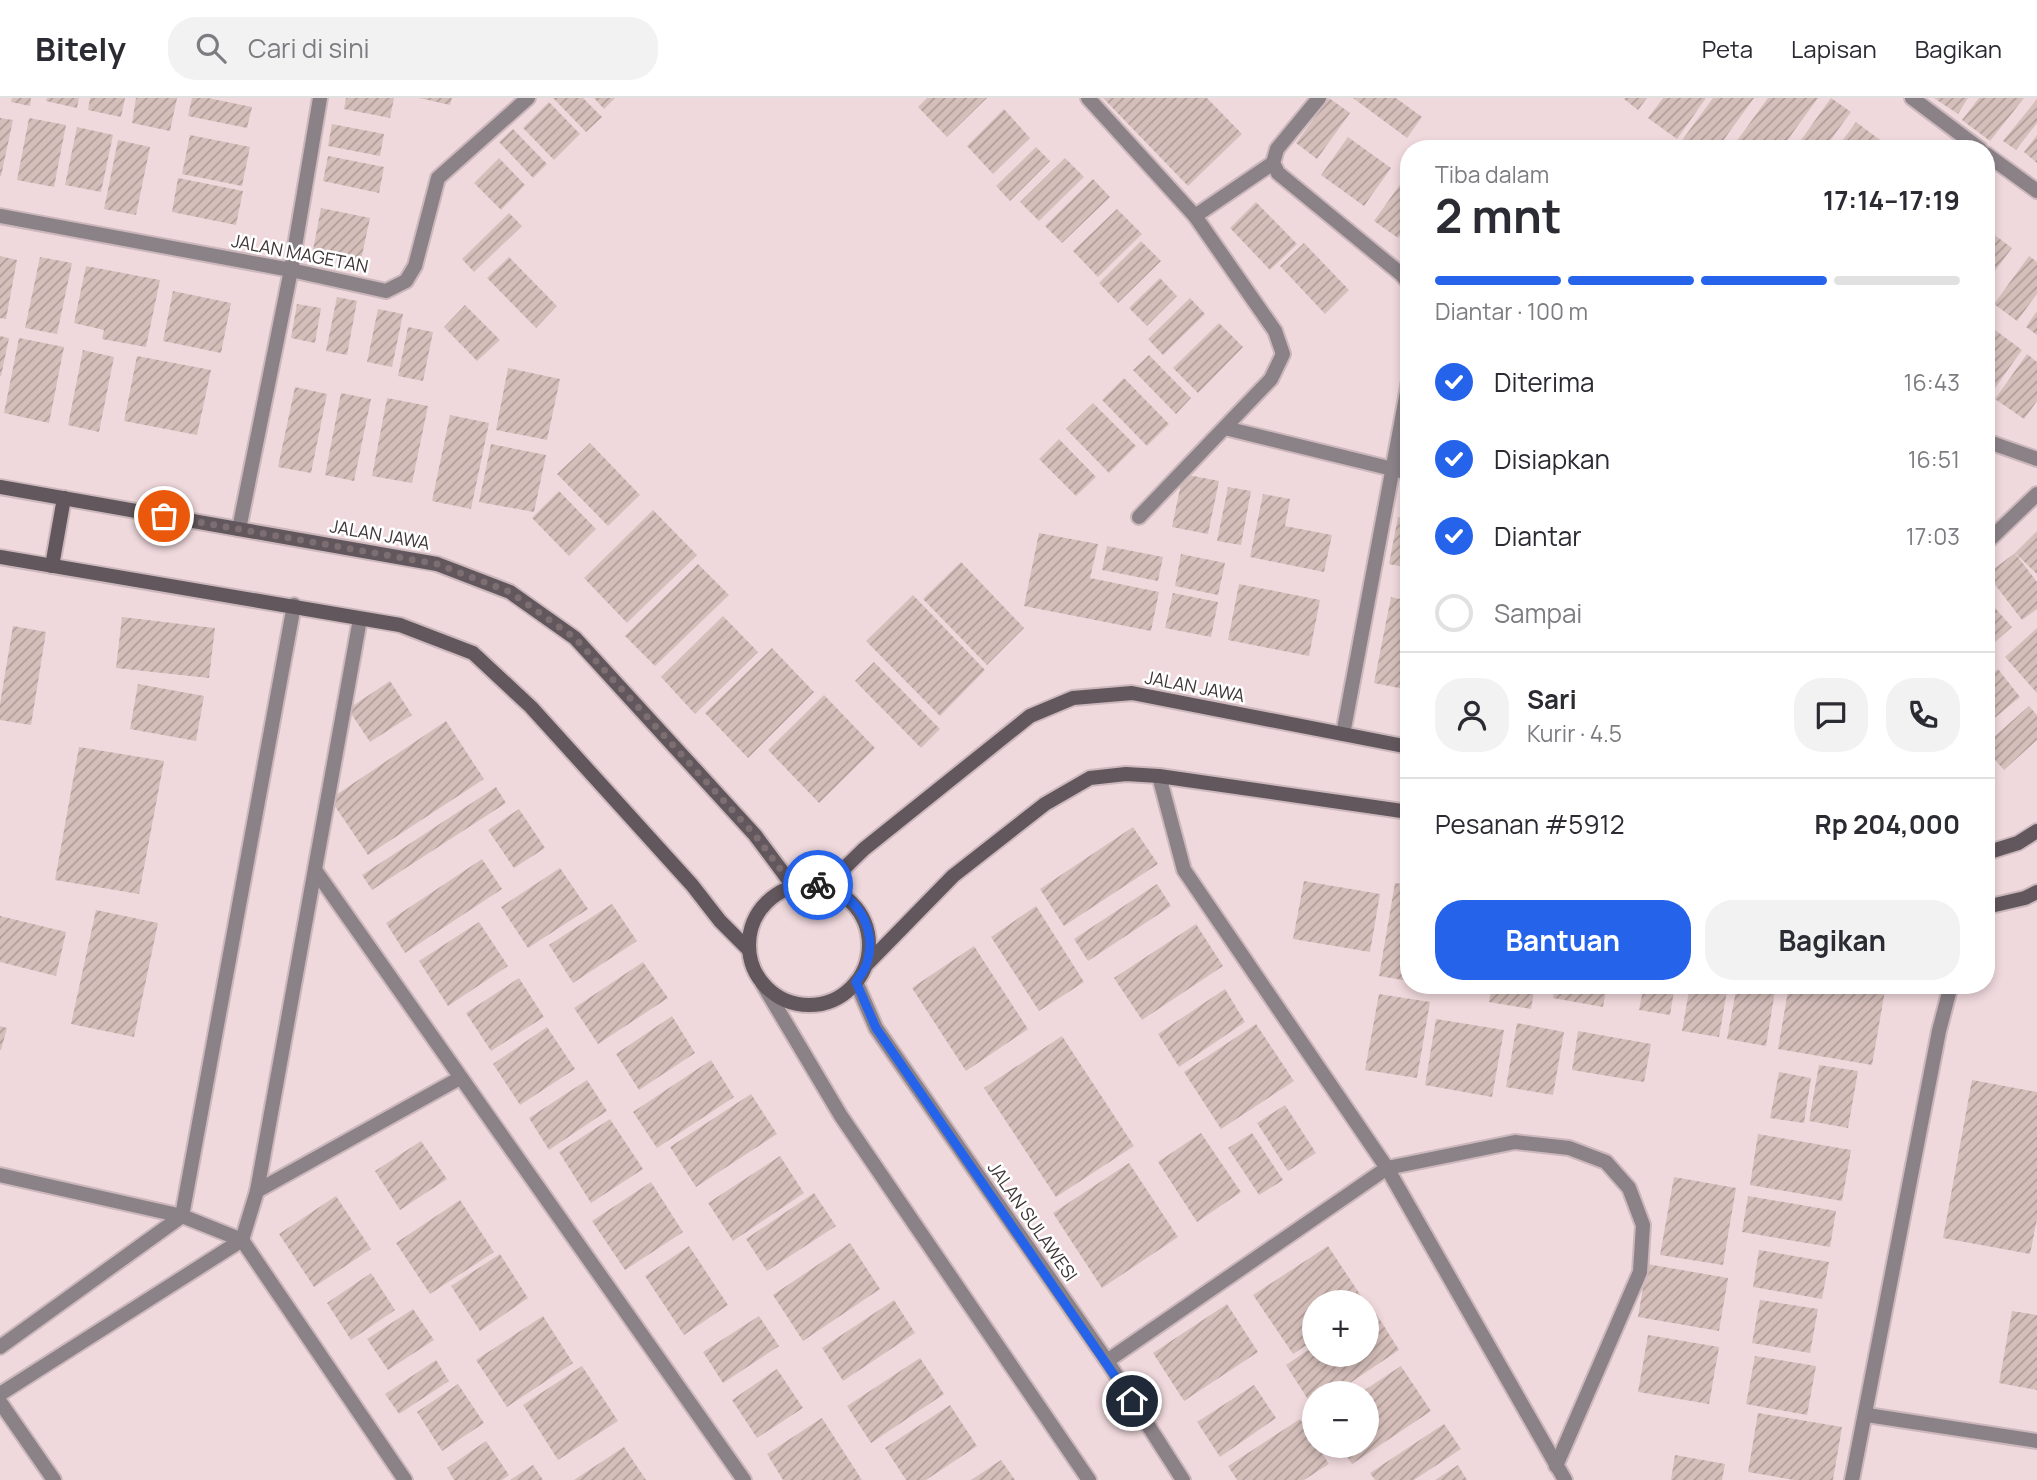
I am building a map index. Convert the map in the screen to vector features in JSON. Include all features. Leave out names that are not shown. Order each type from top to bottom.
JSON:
[{"type":"main road","name":"JALAN JAWA","points":[[0,487],[437,564],[510,592],[575,638],[755,835],[793,886]]},
{"type":"main road","points":[[52,566],[64,498]]},
{"type":"main road","points":[[0,557],[400,625],[473,653],[531,707],[692,886],[720,921],[749,950]]},
{"type":"main road","name":"JALAN JAWA","points":[[826,886],[864,849],[1030,716],[1073,698],[1132,693],[1400,745]]},
{"type":"main road","points":[[867,964],[870,945],[863,917],[844,895],[826,886],[793,886],[769,899],[753,922],[749,950],[755,973],[776,995],[792,1003],[810,1005],[835,998],[856,982],[867,964],[953,876],[1045,804],[1090,778],[1126,774],[1159,776],[1400,811]]},
{"type":"main road","points":[[1995,850],[2018,843],[2037,831]]},
{"type":"main road","points":[[1995,905],[2025,898],[2037,892]]},
{"type":"street","points":[[239,529],[291,270],[320,98]]},
{"type":"street","name":"JALAN MAGETAN","points":[[0,216],[386,290],[406,281],[415,266],[438,178],[528,98]]},
{"type":"street","points":[[1088,98],[1195,216],[1275,331],[1283,354],[1271,379],[1139,517]]},
{"type":"street","points":[[1195,216],[1273,163],[1277,149],[1320,98]]},
{"type":"street","points":[[1912,98],[1968,140]]},
{"type":"street","points":[[1995,160],[2037,191]]},
{"type":"street","points":[[1273,163],[1278,173],[1400,273]]},
{"type":"street","points":[[1343,734],[1400,426]]},
{"type":"street","points":[[1225,428],[1400,472]]},
{"type":"street","points":[[1995,445],[2037,459]]},
{"type":"street","points":[[1995,534],[2037,494]]},
{"type":"street","points":[[0,1347],[182,1216],[294,606]]},
{"type":"street","points":[[0,1394],[242,1240],[257,1191],[360,619]]},
{"type":"street","points":[[1159,776],[1184,870],[1387,1168],[1565,1480]]},
{"type":"street","points":[[315,870],[744,1480]]},
{"type":"street","name":"JALAN SULAWESI","points":[[856,982],[876,1028],[1107,1361],[1183,1480]]},
{"type":"street","points":[[762,983],[841,1116],[1089,1480]]},
{"type":"street","points":[[1852,1480],[1867,1415],[1939,1031],[1949,994]]},
{"type":"street","points":[[257,1191],[460,1079]]},
{"type":"street","points":[[1107,1361],[1387,1168],[1515,1142],[1569,1148],[1605,1162],[1629,1188],[1643,1225],[1640,1272],[1556,1466]]},
{"type":"street","points":[[0,1175],[182,1216],[242,1240],[405,1480]]},
{"type":"street","points":[[0,1402],[54,1480]]},
{"type":"street","points":[[1867,1415],[2037,1441]]},
{"type":"building","points":[[12,98],[31,98],[30,106],[11,102]]},
{"type":"building","points":[[47,98],[79,98],[77,108],[46,101]]},
{"type":"building","points":[[90,98],[125,98],[121,117],[88,110]]},
{"type":"building","points":[[136,98],[177,98],[170,131],[132,123]]},
{"type":"building","points":[[192,98],[208,98],[252,107],[247,128],[188,116]]},
{"type":"building","points":[[346,98],[394,98],[390,118],[344,109]]},
{"type":"building","points":[[419,98],[452,98],[450,105]]},
{"type":"building","points":[[553,98],[583,98],[602,117],[586,132]]},
{"type":"building","points":[[594,98],[615,98],[604,109]]},
{"type":"building","points":[[927,98],[987,98],[947,137],[918,107]]},
{"type":"building","points":[[1103,98],[1207,98],[1242,134],[1188,186]]},
{"type":"building","points":[[1329,98],[1350,113],[1317,159],[1296,143]]},
{"type":"building","points":[[1353,98],[1396,98],[1422,117],[1407,138]]},
{"type":"building","points":[[1625,98],[1647,98],[1638,110]]},
{"type":"building","points":[[1663,98],[1706,98],[1677,139],[1648,118]]},
{"type":"building","points":[[1713,98],[1754,98],[1724,140],[1682,140]]},
{"type":"building","points":[[1768,98],[1818,98],[1788,140],[1738,140]]},
{"type":"building","points":[[1831,98],[1851,112],[1831,140],[1801,140]]},
{"type":"building","points":[[1934,98],[1968,98],[1958,114]]},
{"type":"building","points":[[1979,98],[2024,98],[1991,140],[1962,120]]},
{"type":"building","points":[[2037,99],[2037,123],[2016,150],[2003,141]]},
{"type":"building","points":[[549,102],[580,134],[554,160],[523,128]]},
{"type":"building","points":[[1004,109],[1030,138],[993,174],[967,146]]},
{"type":"building","points":[[0,118],[13,120],[1,176],[0,176]]},
{"type":"building","points":[[29,118],[66,125],[54,187],[17,180]]},
{"type":"building","points":[[1856,122],[1880,140],[1843,140]]},
{"type":"building","points":[[332,124],[384,134],[380,156],[328,146]]},
{"type":"building","points":[[77,127],[113,135],[101,192],[65,185]]},
{"type":"building","points":[[513,129],[547,164],[533,178],[499,142]]},
{"type":"building","points":[[190,135],[250,147],[242,186],[182,174]]},
{"type":"building","points":[[2037,135],[2037,163],[2024,152]]},
{"type":"building","points":[[1348,137],[1391,168],[1364,206],[1321,175]]},
{"type":"building","points":[[118,140],[150,147],[136,215],[104,209]]},
{"type":"building","points":[[1036,147],[1050,161],[1010,201],[996,186]]},
{"type":"building","points":[[328,156],[384,167],[379,193],[323,181]]},
{"type":"building","points":[[499,158],[525,185],[501,210],[474,183]]},
{"type":"building","points":[[1065,158],[1084,177],[1039,221],[1020,202]]},
{"type":"building","points":[[178,178],[243,191],[236,225],[172,212]]},
{"type":"building","points":[[1093,179],[1110,197],[1062,243],[1045,226]]},
{"type":"building","points":[[1400,185],[1400,235],[1398,238],[1374,221]]},
{"type":"building","points":[[1256,202],[1297,244],[1270,270],[1230,228]]},
{"type":"building","points":[[321,208],[370,218],[361,260],[313,250]]},
{"type":"building","points":[[1117,209],[1142,234],[1098,277],[1073,251]]},
{"type":"building","points":[[509,213],[522,226],[474,272],[462,259]]},
{"type":"building","points":[[1995,235],[2012,248],[1995,271]]},
{"type":"building","points":[[1141,241],[1161,261],[1118,303],[1099,283]]},
{"type":"building","points":[[1304,243],[1349,290],[1325,314],[1280,266]]},
{"type":"building","points":[[0,256],[17,260],[6,319],[0,318]]},
{"type":"building","points":[[2029,256],[2037,262],[2037,294],[2017,321],[1995,303]]},
{"type":"building","points":[[40,257],[72,263],[57,334],[25,328]]},
{"type":"building","points":[[509,257],[557,306],[536,328],[487,278]]},
{"type":"building","points":[[86,266],[160,280],[146,347],[102,339],[104,330],[74,323]]},
{"type":"building","points":[[1160,278],[1177,296],[1147,326],[1129,308]]},
{"type":"building","points":[[173,291],[231,303],[221,353],[163,341]]},
{"type":"building","points":[[337,297],[357,301],[347,355],[326,351]]},
{"type":"building","points":[[1190,298],[1205,314],[1163,355],[1148,339]]},
{"type":"building","points":[[297,304],[321,308],[315,343],[291,338]]},
{"type":"building","points":[[465,305],[500,340],[477,361],[444,327]]},
{"type":"building","points":[[378,309],[403,314],[392,367],[367,362]]},
{"type":"building","points":[[2037,311],[2037,335],[2026,327]]},
{"type":"building","points":[[1219,323],[1243,347],[1198,393],[1173,368]]},
{"type":"building","points":[[408,327],[433,332],[423,381],[398,376]]},
{"type":"building","points":[[1995,330],[2022,350],[1995,388]]},
{"type":"building","points":[[0,336],[9,338],[1,376],[0,376]]},
{"type":"building","points":[[19,338],[64,347],[49,423],[4,413]]},
{"type":"building","points":[[83,350],[114,357],[99,432],[68,425]]},
{"type":"building","points":[[2027,354],[2037,362],[2037,401],[2024,419],[1995,399]]},
{"type":"building","points":[[1149,355],[1191,398],[1176,414],[1133,370]]},
{"type":"building","points":[[137,356],[211,370],[197,435],[124,421]]},
{"type":"building","points":[[508,368],[560,379],[547,440],[496,430]]},
{"type":"building","points":[[1124,378],[1169,424],[1147,446],[1102,400]]},
{"type":"building","points":[[295,387],[327,394],[311,473],[278,467]]},
{"type":"building","points":[[341,393],[371,399],[354,481],[325,475]]},
{"type":"building","points":[[387,398],[428,406],[412,483],[372,476]]},
{"type":"building","points":[[1093,403],[1136,446],[1109,473],[1066,429]]},
{"type":"building","points":[[450,415],[489,423],[471,509],[432,501]]},
{"type":"building","points":[[1059,439],[1096,477],[1076,496],[1039,459]]},
{"type":"building","points":[[590,443],[640,495],[608,526],[557,474]]},
{"type":"building","points":[[491,444],[546,455],[534,512],[479,502]]},
{"type":"building","points":[[1183,474],[1219,481],[1208,534],[1172,527]]},
{"type":"building","points":[[1228,487],[1251,491],[1241,545],[1217,541]]},
{"type":"building","points":[[559,491],[596,529],[569,556],[532,518]]},
{"type":"building","points":[[1263,494],[1290,499],[1285,526],[1332,535],[1324,572],[1250,557]]},
{"type":"building","points":[[653,510],[697,555],[627,623],[584,578]]},
{"type":"building","points":[[1398,517],[1400,517],[1400,566],[1389,564]]},
{"type":"building","points":[[2037,531],[2037,574],[2015,553]]},
{"type":"building","points":[[1039,533],[1098,544],[1090,578],[1159,592],[1151,631],[1024,606]]},
{"type":"building","points":[[1107,546],[1163,557],[1158,581],[1102,570]]},
{"type":"building","points":[[2015,553],[2037,582],[2037,609],[2022,620],[1995,585],[1995,568]]},
{"type":"building","points":[[1181,554],[1225,563],[1218,595],[1175,586]]},
{"type":"building","points":[[961,562],[1024,628],[987,665],[923,599]]},
{"type":"building","points":[[698,564],[729,595],[655,666],[625,636]]},
{"type":"building","points":[[1239,584],[1320,600],[1309,656],[1228,640]]},
{"type":"building","points":[[1173,593],[1218,602],[1211,637],[1165,628]]},
{"type":"building","points":[[913,595],[985,670],[940,716],[866,641]]},
{"type":"building","points":[[1391,597],[1400,599],[1400,688],[1374,683]]},
{"type":"building","points":[[1995,608],[2012,627],[1995,642]]},
{"type":"building","points":[[723,616],[758,652],[695,714],[661,677]]},
{"type":"building","points":[[122,617],[215,628],[209,678],[116,668]]},
{"type":"building","points":[[13,626],[46,632],[31,725],[0,720],[0,704]]},
{"type":"building","points":[[2037,628],[2037,693],[2005,657]]},
{"type":"building","points":[[772,648],[814,692],[748,758],[705,713]]},
{"type":"building","points":[[874,662],[940,729],[921,748],[855,681]]},
{"type":"building","points":[[1998,669],[2020,697],[1995,718],[1995,672]]},
{"type":"building","points":[[390,681],[412,715],[370,742],[348,709]]},
{"type":"building","points":[[138,684],[204,696],[196,741],[130,729]]},
{"type":"building","points":[[824,695],[875,748],[819,803],[768,750]]},
{"type":"building","points":[[2029,706],[2037,715],[2037,740],[2004,770],[1995,760],[1995,736]]},
{"type":"building","points":[[446,721],[484,779],[368,855],[330,799]]},
{"type":"building","points":[[79,747],[164,761],[139,894],[55,880]]},
{"type":"building","points":[[496,787],[506,803],[372,890],[362,875]]},
{"type":"building","points":[[519,809],[545,848],[514,868],[488,830]]},
{"type":"building","points":[[1133,827],[1158,864],[1064,926],[1040,889]]},
{"type":"building","points":[[482,859],[502,889],[405,953],[386,923]]},
{"type":"building","points":[[560,868],[588,909],[528,948],[501,907]]},
{"type":"building","points":[[1304,881],[1380,894],[1370,952],[1293,939]]},
{"type":"building","points":[[1395,883],[1400,884],[1400,980],[1379,976]]},
{"type":"building","points":[[1157,884],[1171,906],[1088,961],[1074,939]]},
{"type":"building","points":[[612,904],[637,941],[573,983],[549,945]]},
{"type":"building","points":[[1036,906],[1084,982],[1039,1011],[991,937]]},
{"type":"building","points":[[96,910],[158,923],[134,1037],[71,1024]]},
{"type":"building","points":[[0,916],[66,932],[56,976],[0,962]]},
{"type":"building","points":[[479,922],[508,966],[448,1006],[419,961]]},
{"type":"building","points":[[1196,924],[1223,966],[1142,1020],[1114,978]]},
{"type":"building","points":[[974,946],[1028,1029],[966,1071],[912,988]]},
{"type":"building","points":[[643,962],[668,998],[598,1044],[574,1008]]},
{"type":"building","points":[[519,978],[544,1017],[491,1051],[466,1013]]},
{"type":"building","points":[[1225,989],[1245,1022],[1179,1067],[1158,1034]]},
{"type":"building","points":[[1379,994],[1430,1002],[1417,1078],[1365,1070]]},
{"type":"building","points":[[1490,994],[1534,994],[1531,1009],[1489,1002]]},
{"type":"building","points":[[1554,994],[1605,994],[1603,1007],[1553,998]]},
{"type":"building","points":[[1642,994],[1674,994],[1670,1015],[1639,1010]]},
{"type":"building","points":[[1688,994],[1726,994],[1719,1037],[1682,1031]]},
{"type":"building","points":[[1735,994],[1775,994],[1766,1046],[1727,1039]]},
{"type":"building","points":[[1787,994],[1884,994],[1872,1065],[1778,1049]]},
{"type":"building","points":[[672,1016],[695,1053],[639,1090],[616,1054]]},
{"type":"building","points":[[1436,1019],[1504,1030],[1492,1097],[1425,1085]]},
{"type":"building","points":[[1517,1023],[1564,1032],[1553,1095],[1506,1087]]},
{"type":"building","points":[[1256,1024],[1294,1081],[1221,1129],[1184,1072]]},
{"type":"building","points":[[0,1026],[7,1028],[1,1050],[0,1050]]},
{"type":"building","points":[[547,1027],[575,1069],[520,1105],[493,1064]]},
{"type":"building","points":[[1578,1031],[1651,1044],[1644,1082],[1572,1070]]},
{"type":"building","points":[[1062,1036],[1134,1146],[1056,1197],[984,1088]]},
{"type":"building","points":[[711,1060],[734,1097],[657,1148],[633,1112]]},
{"type":"building","points":[[1819,1065],[1858,1071],[1848,1128],[1809,1121]]},
{"type":"building","points":[[1779,1072],[1811,1078],[1804,1123],[1770,1118]]},
{"type":"building","points":[[587,1080],[607,1111],[549,1150],[529,1118]]},
{"type":"building","points":[[1972,1080],[2037,1092],[2037,1219],[2030,1254],[1943,1238]]},
{"type":"building","points":[[751,1094],[777,1134],[696,1187],[670,1147]]},
{"type":"building","points":[[1285,1105],[1316,1153],[1288,1171],[1257,1123]]},
{"type":"building","points":[[610,1119],[643,1169],[591,1203],[559,1152]]},
{"type":"building","points":[[1201,1133],[1241,1192],[1197,1222],[1158,1162]]},
{"type":"building","points":[[1252,1133],[1283,1180],[1259,1195],[1228,1148]]},
{"type":"building","points":[[1758,1134],[1851,1150],[1842,1201],[1750,1185]]},
{"type":"building","points":[[421,1141],[447,1179],[400,1210],[375,1171]]},
{"type":"building","points":[[780,1156],[804,1193],[733,1241],[708,1203]]},
{"type":"building","points":[[1129,1163],[1178,1237],[1102,1288],[1053,1213]]},
{"type":"building","points":[[1674,1177],[1736,1188],[1723,1265],[1660,1255]]},
{"type":"building","points":[[651,1182],[683,1232],[625,1270],[592,1221]]},
{"type":"building","points":[[814,1193],[836,1226],[767,1271],[746,1239]]},
{"type":"building","points":[[336,1196],[371,1249],[314,1287],[279,1234]]},
{"type":"building","points":[[1748,1196],[1836,1211],[1830,1247],[1742,1232]]},
{"type":"building","points":[[460,1200],[494,1252],[430,1294],[396,1243]]},
{"type":"building","points":[[850,1243],[880,1289],[803,1341],[773,1295]]},
{"type":"building","points":[[689,1246],[728,1305],[684,1335],[645,1276]]},
{"type":"building","points":[[1328,1246],[1357,1290],[1302,1290],[1302,1348],[1293,1354],[1253,1295]]},
{"type":"building","points":[[1759,1250],[1829,1262],[1822,1299],[1753,1287]]},
{"type":"building","points":[[500,1254],[528,1298],[480,1331],[451,1286]]},
{"type":"building","points":[[1647,1264],[1728,1278],[1719,1331],[1638,1317]]},
{"type":"building","points":[[371,1273],[395,1310],[351,1340],[327,1303]]},
{"type":"building","points":[[894,1300],[915,1333],[843,1381],[822,1348]]},
{"type":"building","points":[[1760,1300],[1818,1309],[1810,1353],[1752,1343]]},
{"type":"building","points":[[1227,1304],[1258,1352],[1184,1401],[1153,1353]]},
{"type":"building","points":[[413,1309],[434,1340],[388,1370],[367,1339]]},
{"type":"building","points":[[2012,1311],[2037,1315],[2037,1390],[1999,1383]]},
{"type":"building","points":[[543,1316],[573,1363],[507,1407],[476,1360]]},
{"type":"building","points":[[759,1316],[779,1346],[723,1383],[703,1352]]},
{"type":"building","points":[[1379,1318],[1399,1350],[1379,1363]]},
{"type":"building","points":[[1648,1335],[1719,1347],[1709,1404],[1638,1392]]},
{"type":"building","points":[[1302,1354],[1302,1367],[1374,1367],[1353,1381],[1302,1381],[1302,1390],[1286,1365]]},
{"type":"building","points":[[1755,1356],[1816,1366],[1807,1415],[1746,1404]]},
{"type":"building","points":[[920,1358],[944,1394],[871,1443],[847,1406]]},
{"type":"building","points":[[436,1360],[449,1381],[399,1414],[385,1394]]},
{"type":"building","points":[[582,1366],[618,1421],[558,1460],[523,1405]]},
{"type":"building","points":[[1401,1366],[1431,1411],[1379,1446],[1379,1381]]},
{"type":"building","points":[[777,1369],[803,1408],[757,1438],[732,1400]]},
{"type":"building","points":[[458,1384],[484,1423],[442,1451],[417,1412]]},
{"type":"building","points":[[1254,1385],[1276,1418],[1220,1457],[1197,1422]]},
{"type":"building","points":[[950,1405],[977,1446],[926,1480],[906,1480],[885,1448]]},
{"type":"building","points":[[1758,1413],[1842,1427],[1833,1480],[1794,1480],[1748,1472]]},
{"type":"building","points":[[822,1418],[862,1480],[783,1480],[767,1454]]},
{"type":"building","points":[[1300,1419],[1302,1458],[1325,1458],[1329,1464],[1304,1480],[1237,1480],[1228,1466]]},
{"type":"building","points":[[1444,1424],[1461,1449],[1414,1480],[1375,1480],[1370,1473]]},
{"type":"building","points":[[486,1441],[509,1475],[502,1480],[454,1480],[447,1468]]},
{"type":"building","points":[[624,1447],[646,1480],[574,1480]]},
{"type":"building","points":[[1675,1455],[1725,1464],[1722,1480],[1671,1480]]},
{"type":"building","points":[[1348,1458],[1361,1458],[1352,1464]]},
{"type":"building","points":[[1001,1460],[1015,1480],[971,1480]]},
{"type":"building","points":[[533,1465],[543,1480],[510,1480]]},
{"type":"building","points":[[1458,1465],[1467,1480],[1435,1480]]},
{"type":"way so far","points":[[164,516],[437,564],[510,592],[575,638],[755,835],[793,886],[818,885]]},
{"type":"route","points":[[818,885],[844,895],[858,908],[867,925],[870,945],[867,964],[856,982],[876,1028],[1132,1401]]}]
